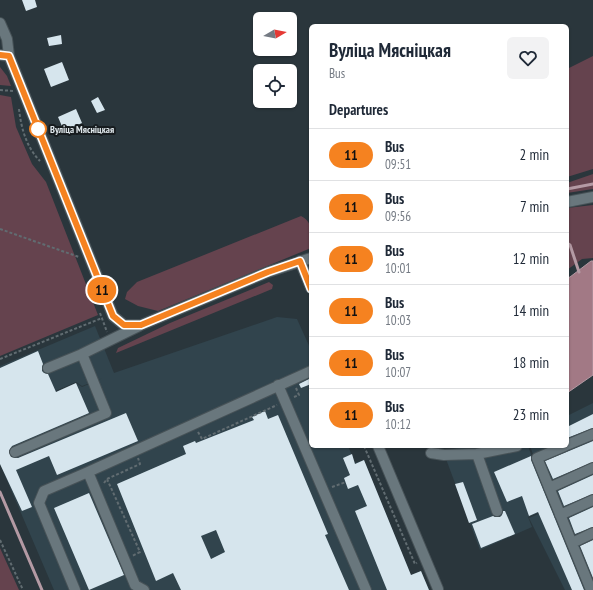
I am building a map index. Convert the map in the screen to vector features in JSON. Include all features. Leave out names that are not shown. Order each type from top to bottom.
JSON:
[{"type":"lane","points":[[0,23],[6,39],[5,55],[113,316],[124,325],[141,325]]},
{"type":"lane","points":[[569,202],[593,196]]},
{"type":"lane","points":[[48,368],[82,354],[141,325],[268,272],[309,259]]},
{"type":"lane","points":[[300,261],[309,283]]},
{"type":"lane","points":[[15,452],[106,413],[82,354]]},
{"type":"lane","points":[[75,590],[39,503],[44,492],[309,372]]},
{"type":"lane","points":[[278,385],[366,590]]},
{"type":"lane","points":[[569,445],[593,434]]},
{"type":"lane","points":[[379,448],[438,589]]},
{"type":"lane","points":[[431,453],[444,455],[477,454],[507,448]]},
{"type":"lane","points":[[561,448],[537,458],[590,590]]},
{"type":"lane","points":[[477,454],[496,511]]},
{"type":"lane","points":[[549,488],[593,468]]},
{"type":"lane","points":[[88,472],[135,585],[140,589]]},
{"type":"lane","points":[[560,515],[593,500]]},
{"type":"lane","points":[[572,543],[593,533]]},
{"type":"lane","points":[[583,572],[593,567]]},
{"type":"path","points":[[0,229],[79,257]]},
{"type":"path","points":[[0,359],[102,318]]},
{"type":"path","points":[[194,423],[202,439],[299,395],[292,379]]},
{"type":"path","points":[[365,448],[415,564],[426,559]]},
{"type":"path","points":[[96,491],[107,479],[140,464],[135,450]]},
{"type":"path","points":[[107,479],[140,552],[124,559]]},
{"type":"path","points":[[0,540],[23,590]]},
{"type":"shaded area","points":[[593,56],[593,169],[569,176],[569,68]]},
{"type":"shaded area","points":[[0,67],[7,76],[11,86],[0,85]]},
{"type":"shaded area","points":[[0,95],[11,97],[16,127],[32,164],[46,182],[98,315],[0,356]]},
{"type":"shaded area","points":[[593,174],[593,189],[569,193],[569,182]]},
{"type":"shaded area","points":[[593,205],[593,258],[582,259],[569,269],[569,208]]},
{"type":"shaded area","points":[[301,216],[309,224],[309,249],[158,311],[138,306],[125,299],[127,292],[137,282]]},
{"type":"shaded area","points":[[593,261],[593,375],[569,392],[569,277]]},
{"type":"shaded area","points":[[269,282],[273,285],[272,289],[116,353],[118,348],[170,323]]},
{"type":"shaded area","points":[[277,317],[297,319],[309,346],[309,448],[349,448],[355,463],[364,460],[411,575],[421,571],[429,590],[54,590],[0,464],[0,416],[76,383],[82,387],[103,378],[82,386],[76,382],[0,415],[0,366],[95,326],[114,373]]},
{"type":"shaded area","points":[[593,403],[593,590],[565,590],[529,518],[552,508],[531,448],[569,448],[569,415]]},
{"type":"shaded area","points":[[459,448],[529,448],[551,508],[528,517],[532,527],[480,550],[443,451]]},
{"type":"shaded area","points":[[0,548],[19,590],[0,590]]},
{"type":"building","points":[[22,0],[35,0],[37,7],[26,11]]},
{"type":"building","points":[[61,35],[62,44],[49,46],[47,38]]},
{"type":"building","points":[[62,62],[69,80],[51,87],[44,69]]},
{"type":"building","points":[[98,97],[105,110],[97,113],[91,101]]},
{"type":"building","points":[[76,109],[82,123],[64,131],[58,117]]},
{"type":"building","points":[[38,351],[43,364],[42,371],[48,374],[56,392],[76,383],[89,413],[12,446],[9,451],[11,457],[18,458],[126,413],[138,441],[57,475],[49,456],[16,470],[32,507],[22,511],[0,464],[0,368]]},
{"type":"building","points":[[309,379],[309,385],[301,388],[299,384]]},
{"type":"building","points":[[265,411],[268,419],[278,415],[328,534],[325,535],[349,590],[181,590],[173,573],[156,581],[117,484],[186,454],[183,446],[195,441],[196,443],[254,420],[252,417]],"holes":[[[216,530],[225,552],[211,559],[201,536]]]},
{"type":"building","points":[[593,414],[593,428],[569,437],[569,426]]},
{"type":"building","points":[[593,441],[593,462],[553,479],[545,461]]},
{"type":"building","points":[[352,454],[355,464],[364,460],[411,575],[421,571],[429,590],[387,590],[355,511],[367,506],[358,485],[348,489],[344,478],[350,475],[343,458]]},
{"type":"building","points":[[531,456],[531,460],[584,590],[572,590],[538,512],[529,516],[522,496],[507,502],[494,472]]},
{"type":"building","points":[[593,475],[593,494],[564,506],[558,491]]},
{"type":"building","points":[[463,482],[477,520],[469,523],[455,484]]},
{"type":"building","points":[[89,493],[124,575],[89,590],[54,508]]},
{"type":"building","points":[[593,507],[593,527],[575,534],[569,518]]},
{"type":"building","points":[[503,511],[505,511],[515,534],[481,548],[472,524],[493,516],[500,517]]},
{"type":"building","points":[[593,540],[593,578],[580,546]]},
{"type":"waterway","points":[[569,189],[593,184]]},
{"type":"waterway","points":[[569,244],[579,272]]},
{"type":"waterway","points":[[0,492],[42,590]]},
{"type":"bus line","name":"11","points":[[0,55],[9,56],[113,316],[124,325],[141,325],[268,272],[300,261],[309,284]]},
{"type":"place","name":"Вуліца Мясніцкая","points":[[38,129]]}]
